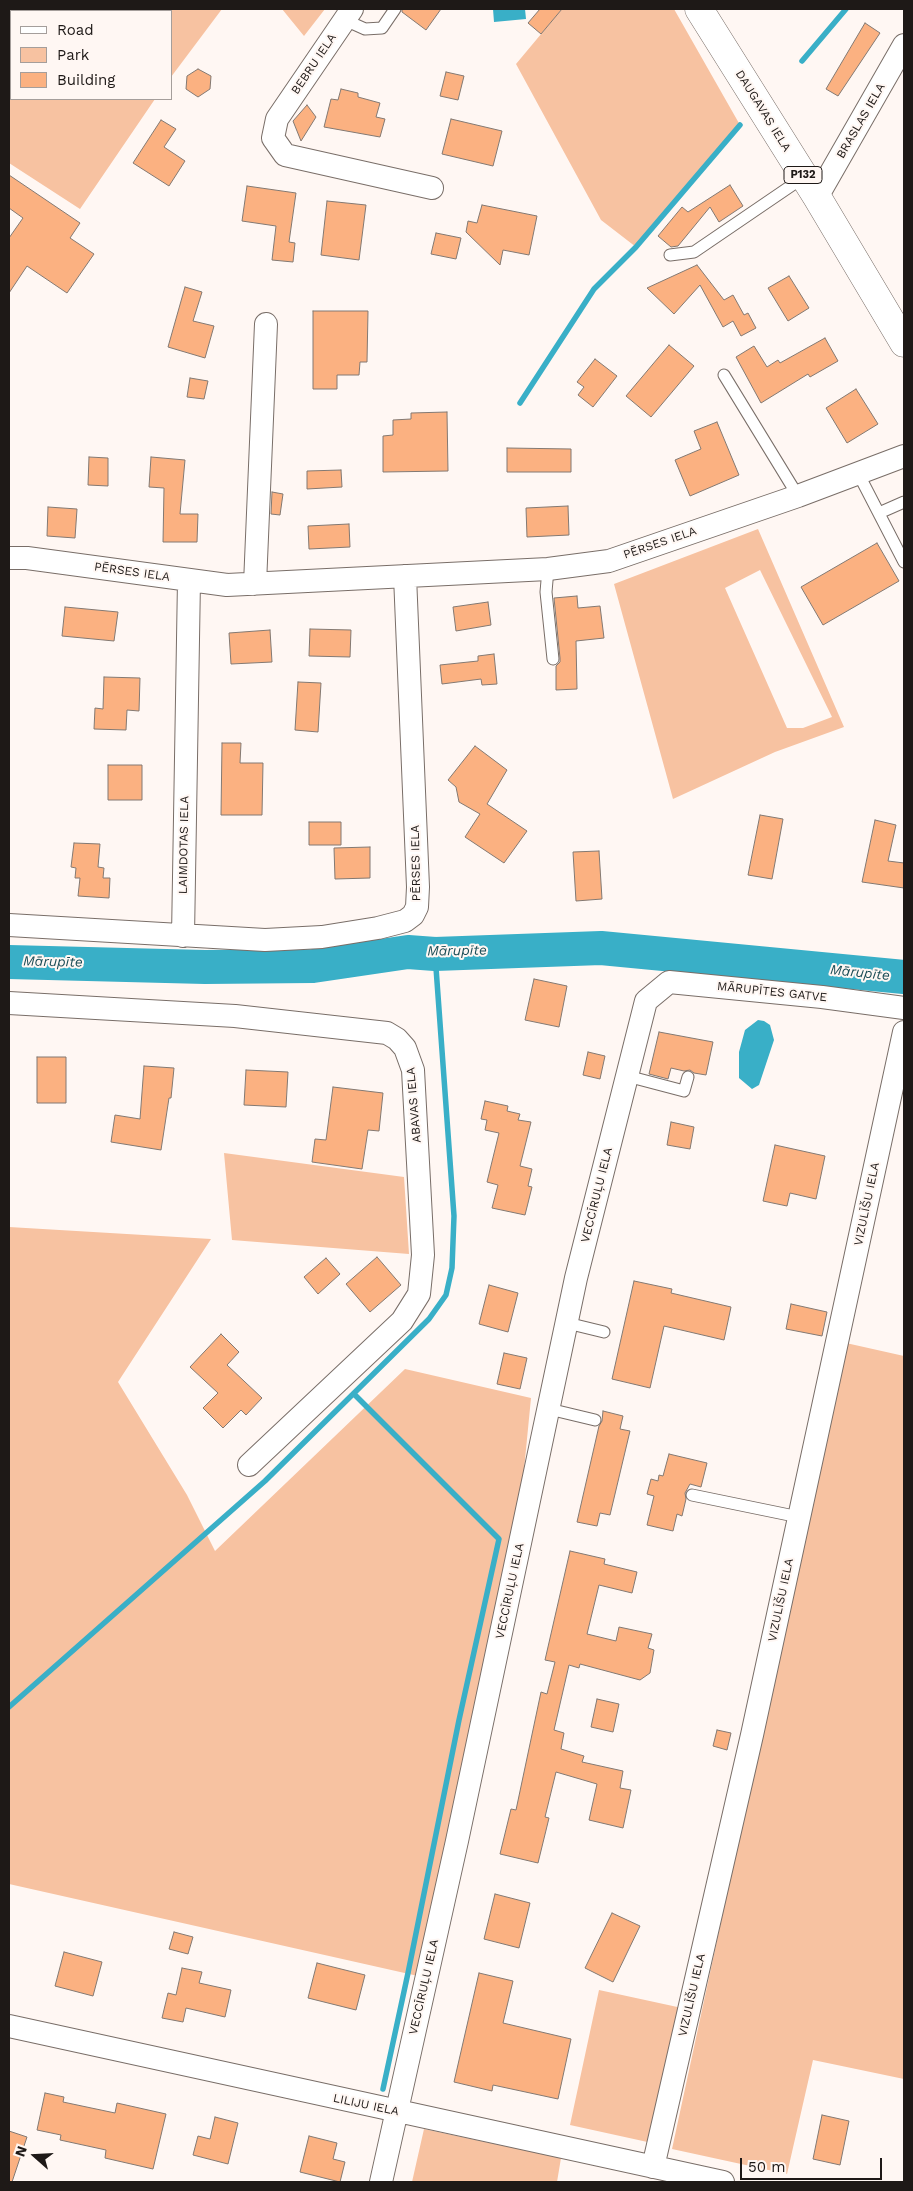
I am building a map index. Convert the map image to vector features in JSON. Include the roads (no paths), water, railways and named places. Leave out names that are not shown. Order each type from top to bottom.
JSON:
[{"type":"main road","name":"DAUGAVAS IELA","points":[[699,9],[811,187],[904,343]]},
{"type":"street","name":"BEBRU IELA","points":[[348,14],[277,119],[273,138],[285,155],[432,188]]},
{"type":"street","name":"BRASLAS IELA","points":[[811,187],[904,45]]},
{"type":"street","points":[[254,584],[266,324]]},
{"type":"street","name":"PĒRSES IELA","points":[[9,558],[27,558],[226,585],[548,569],[609,561],[798,496],[904,456]]},
{"type":"street","name":"PĒRSES IELA","points":[[183,936],[265,940],[322,937],[378,928],[405,921],[417,907],[405,576]]},
{"type":"street","name":"LAIMDOTAS IELA","points":[[183,936],[189,580]]},
{"type":"street","points":[[9,925],[183,936]]},
{"type":"street","name":"MĀRUPĪTES GATVE","points":[[646,1001],[669,982],[822,997],[904,1008]]},
{"type":"street","name":"VECCĪRUĻU IELA","points":[[381,2182],[576,1278],[646,1001]]},
{"type":"street","name":"ABAVAS IELA","points":[[9,1002],[235,1016],[387,1033],[397,1039],[405,1048],[413,1070],[423,1255],[419,1294],[402,1321],[249,1465]]},
{"type":"street","name":"VIZULĪŠU IELA","points":[[653,2167],[752,1736],[904,1032]]},
{"type":"street","name":"LILIJU IELA","points":[[9,2026],[723,2182]]},
{"type":"lane","points":[[348,14],[365,29],[382,28],[396,9]]},
{"type":"lane","points":[[670,255],[694,252],[811,187]]},
{"type":"lane","points":[[724,375],[798,496]]},
{"type":"lane","points":[[858,473],[904,562]]},
{"type":"lane","points":[[879,513],[904,502]]},
{"type":"lane","points":[[548,569],[546,592],[553,659]]},
{"type":"lane","points":[[627,1076],[684,1092],[688,1077]]},
{"type":"lane","points":[[567,1323],[604,1332]]},
{"type":"lane","points":[[549,1409],[595,1420]]},
{"type":"lane","points":[[692,1495],[799,1517]]},
{"type":"water","points":[[493,9],[525,9],[526,19],[494,22]]},
{"type":"water","points":[[758,1020],[770,1025],[774,1040],[759,1085],[752,1089],[739,1078],[739,1052],[745,1030]]},
{"type":"waterway","points":[[802,61],[846,9]]},
{"type":"waterway","points":[[520,403],[594,289],[636,247],[740,125]]},
{"type":"waterway","name":"Mārupīte","points":[[9,962],[205,967],[313,966],[408,952],[435,954],[601,948],[904,977]]},
{"type":"waterway","points":[[9,1707],[265,1481],[429,1319],[446,1295],[452,1268],[454,1216],[435,954]]},
{"type":"waterway","points":[[354,1394],[499,1539],[459,1720],[383,2089]]}]
